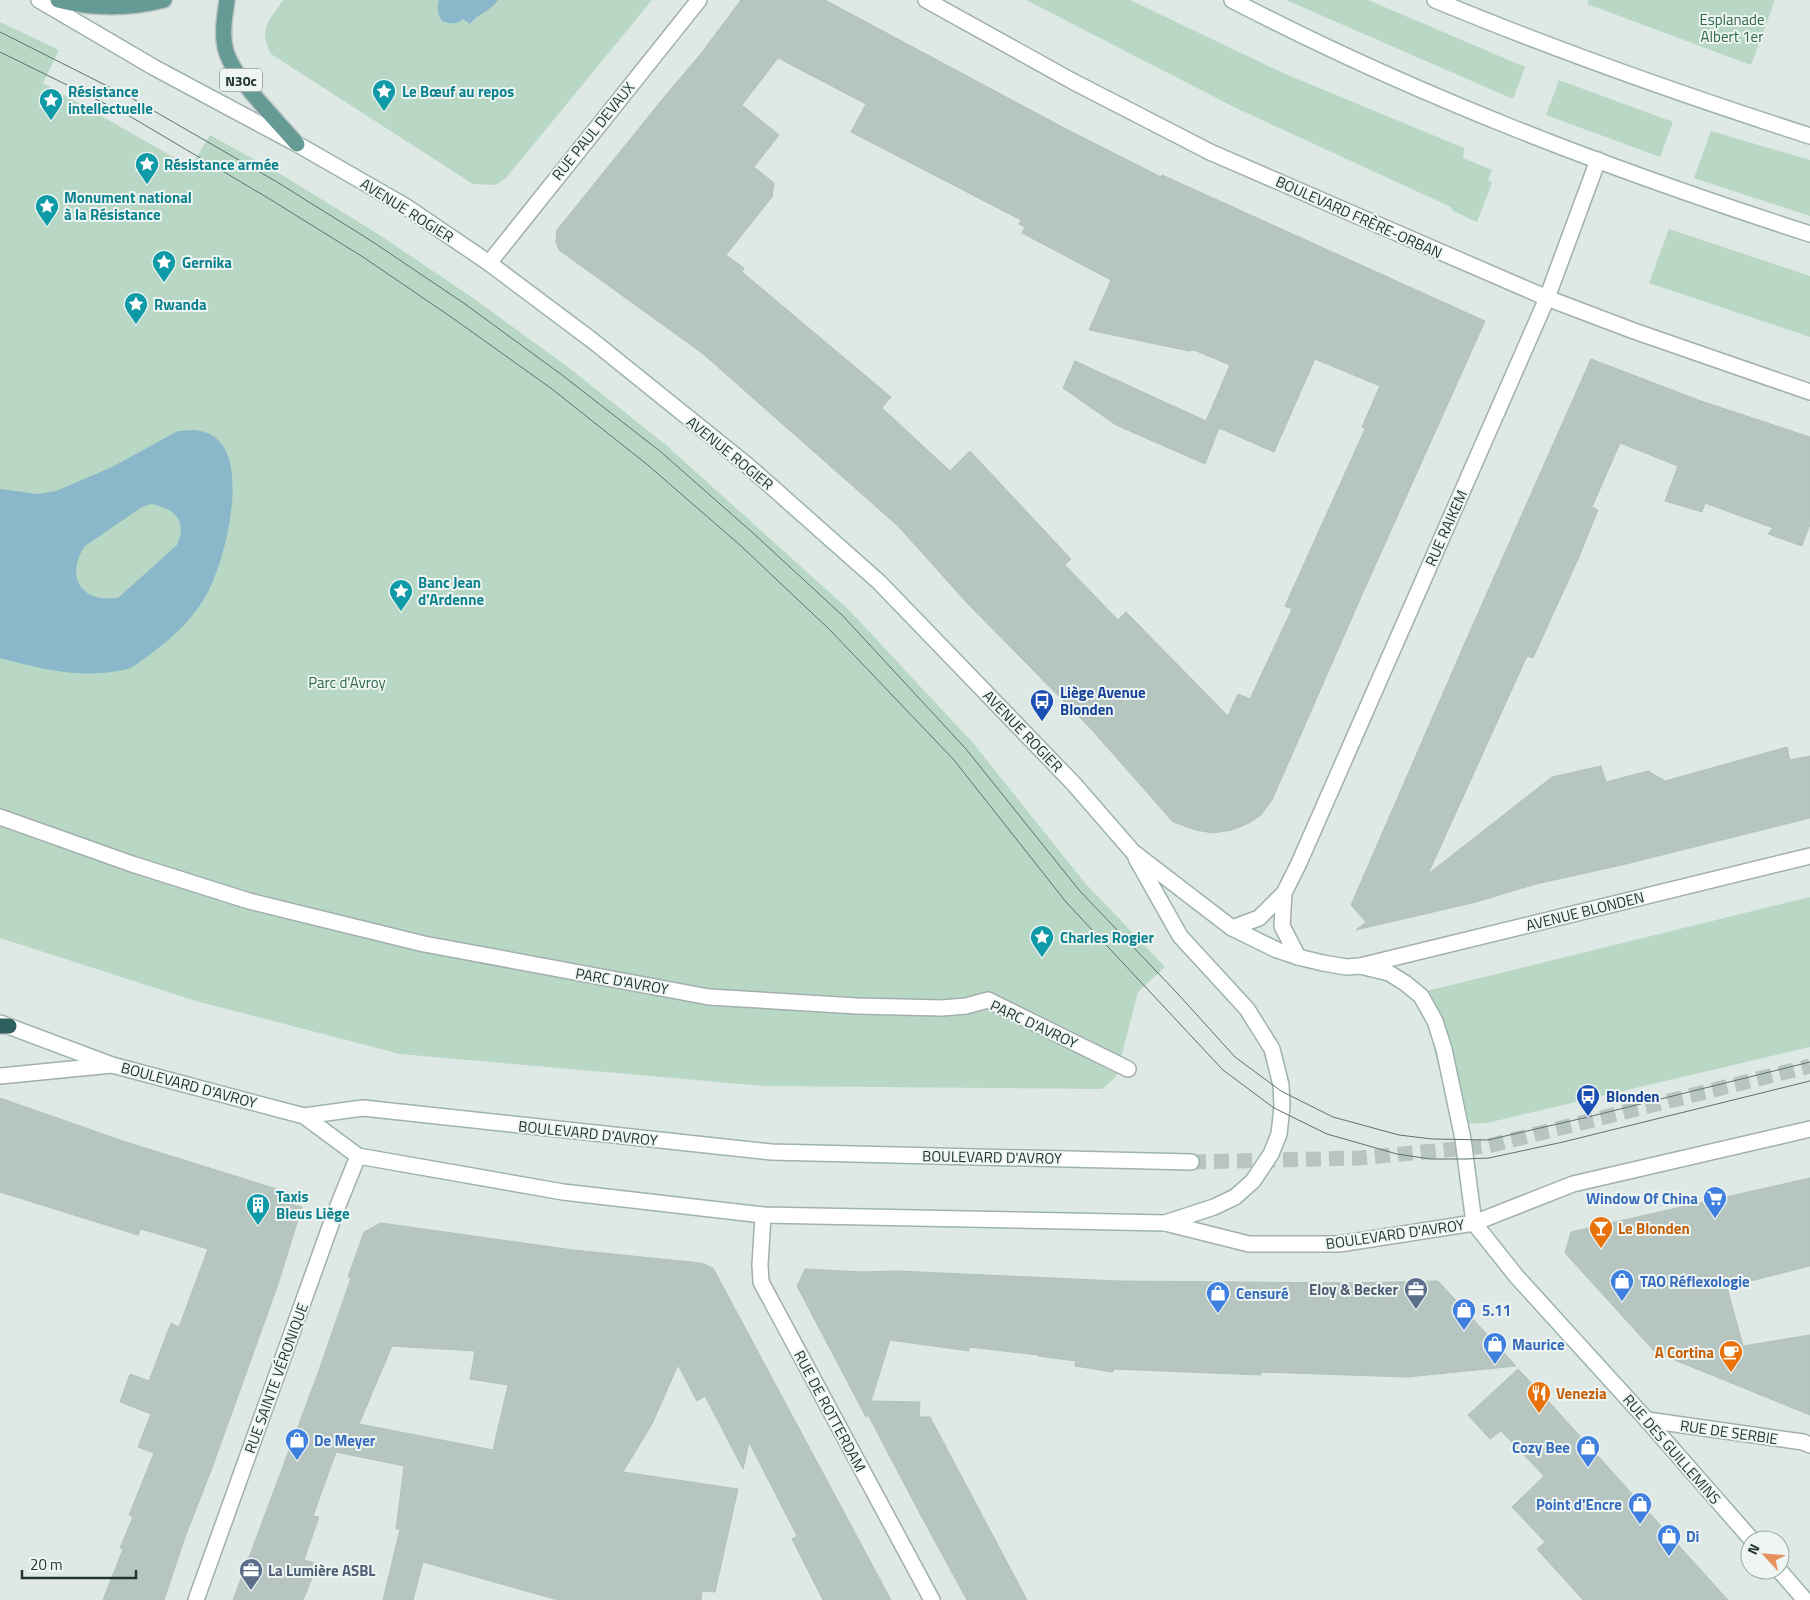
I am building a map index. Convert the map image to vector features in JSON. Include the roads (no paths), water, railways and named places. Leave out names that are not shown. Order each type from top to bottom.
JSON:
[{"type":"main road","points":[[58,0],[79,6],[120,7],[164,0]]},
{"type":"main road","name":"N30c","points":[[227,0],[223,29],[226,51],[241,80],[297,144]]},
{"type":"street","name":"AVENUE ROGIER","points":[[39,0],[155,68],[297,144],[405,206],[489,263],[593,342],[747,465],[879,582],[1073,783],[1133,852],[1232,928],[1277,950],[1298,957],[1346,967],[1360,966]]},
{"type":"street","name":"RUE PAUL DEVAUX","points":[[489,263],[699,0]]},
{"type":"street","name":"BOULEVARD FRÈRE-ORBAN","points":[[926,0],[1072,81],[1210,152],[1547,298],[1634,331],[1810,392]]},
{"type":"street","points":[[1232,0],[1303,37],[1480,114],[1598,160],[1810,234]]},
{"type":"street","points":[[1435,0],[1562,50],[1810,136]]},
{"type":"street","name":"RUE RAIKEM","points":[[1232,928],[1260,918],[1284,893],[1547,298],[1598,160]]},
{"type":"street","name":"PARC D'AVROY","points":[[0,817],[132,864],[249,901],[472,954],[709,997],[857,1006],[942,1008],[966,1006],[988,1000],[1128,1069]]},
{"type":"street","points":[[304,1116],[358,1156],[563,1192],[763,1215],[1165,1223],[1214,1207],[1235,1197],[1253,1181],[1271,1154],[1279,1134],[1282,1107],[1281,1084],[1272,1049],[1247,1009],[1180,936],[1133,852]]},
{"type":"street","name":"AVENUE BLONDEN","points":[[1360,966],[1810,856]]},
{"type":"street","name":"RUE RAIKEM","points":[[1284,893],[1282,926],[1298,957]]},
{"type":"street","name":"BOULEVARD D'AVROY","points":[[1165,1223],[1250,1244],[1339,1244],[1474,1223],[1463,1139],[1444,1049],[1435,1021],[1421,996],[1405,982],[1389,973],[1360,966]]},
{"type":"street","name":"BOULEVARD D'AVROY","points":[[3,1025],[112,1065],[304,1116],[363,1108],[771,1152],[1191,1162]]},
{"type":"street","points":[[0,1076],[112,1065]]},
{"type":"street","points":[[1474,1223],[1573,1184],[1810,1129]]},
{"type":"street","name":"RUE SAINTE VÉRONIQUE","points":[[196,1600],[335,1213],[358,1156]]},
{"type":"street","name":"RUE DE ROTTERDAM","points":[[763,1215],[760,1265],[761,1282],[932,1600]]},
{"type":"street","name":"RUE DES GUILLEMINS","points":[[1474,1223],[1517,1276],[1743,1530]]},
{"type":"street","name":"RUE DE SERBIE","points":[[1647,1420],[1802,1442],[1810,1445]]},
{"type":"street","points":[[1788,1580],[1805,1600]]},
{"type":"water","points":[[438,0],[498,0],[470,24],[463,19],[453,23],[442,21],[438,11]]},
{"type":"water","points":[[178,431],[201,431],[210,434],[218,440],[227,454],[232,473],[230,518],[219,565],[212,584],[193,615],[165,643],[133,667],[127,669],[95,673],[63,672],[0,658],[0,489],[38,494],[56,491],[110,468]],"holes":[[[151,504],[172,512],[180,523],[180,537],[177,545],[118,598],[102,598],[85,591],[80,585],[76,571],[77,562],[85,546],[142,507]]]},
{"type":"tunnel","points":[[1191,1162],[1359,1158],[1488,1146],[1810,1066]]},
{"type":"tram line","points":[[0,32],[135,100],[277,182],[373,242],[465,304],[562,375],[661,452],[843,616],[966,749],[1079,890],[1235,1057],[1281,1091],[1333,1117],[1399,1135],[1432,1139],[1488,1140],[1810,1062]]},
{"type":"tram line","points":[[0,52],[126,114],[363,257],[552,389],[649,466],[741,546],[830,630],[954,760],[1066,902],[1223,1070],[1274,1108],[1327,1134],[1397,1154],[1430,1159],[1489,1158],[1563,1142],[1810,1081]]},
{"type":"place","name":"Le Bœuf au repos","points":[[384,112]]},
{"type":"place","name":"Résistance intellectuelle","points":[[51,121]]},
{"type":"place","name":"Résistance armée","points":[[147,185]]},
{"type":"place","name":"Monument national à la Résistance","points":[[47,227]]},
{"type":"place","name":"Gernika","points":[[164,283]]},
{"type":"place","name":"Rwanda","points":[[136,325]]},
{"type":"place","name":"Banc Jean d'Ardenne","points":[[401,612]]},
{"type":"place","name":"Liège Avenue Blonden","points":[[1042,722]]},
{"type":"place","name":"Charles Rogier","points":[[1042,958]]},
{"type":"place","name":"Blonden","points":[[1588,1117]]},
{"type":"place","name":"Window Of China","points":[[1715,1219]]},
{"type":"place","name":"Taxis Bleus Liège","points":[[258,1226]]},
{"type":"place","name":"Le Blonden","points":[[1601,1249]]},
{"type":"place","name":"TAO Réflexologie","points":[[1622,1302]]},
{"type":"place","name":"Eloy & Becker","points":[[1416,1310]]},
{"type":"place","name":"Censuré","points":[[1218,1314]]},
{"type":"place","name":"5.11","points":[[1464,1331]]},
{"type":"place","name":"Maurice","points":[[1495,1365]]},
{"type":"place","name":"A Cortina","points":[[1731,1373]]},
{"type":"place","name":"Venezia","points":[[1539,1414]]},
{"type":"place","name":"De Meyer","points":[[297,1461]]},
{"type":"place","name":"Cozy Bee","points":[[1588,1468]]},
{"type":"place","name":"Point d'Encre","points":[[1640,1525]]},
{"type":"place","name":"Di","points":[[1669,1557]]},
{"type":"place","name":"La Lumière ASBL","points":[[251,1591]]},
{"type":"park label","name":"Esplanade Albert 1er","points":[[1732,28]]},
{"type":"park label","name":"Parc d'Avroy","points":[[347,682]]}]
